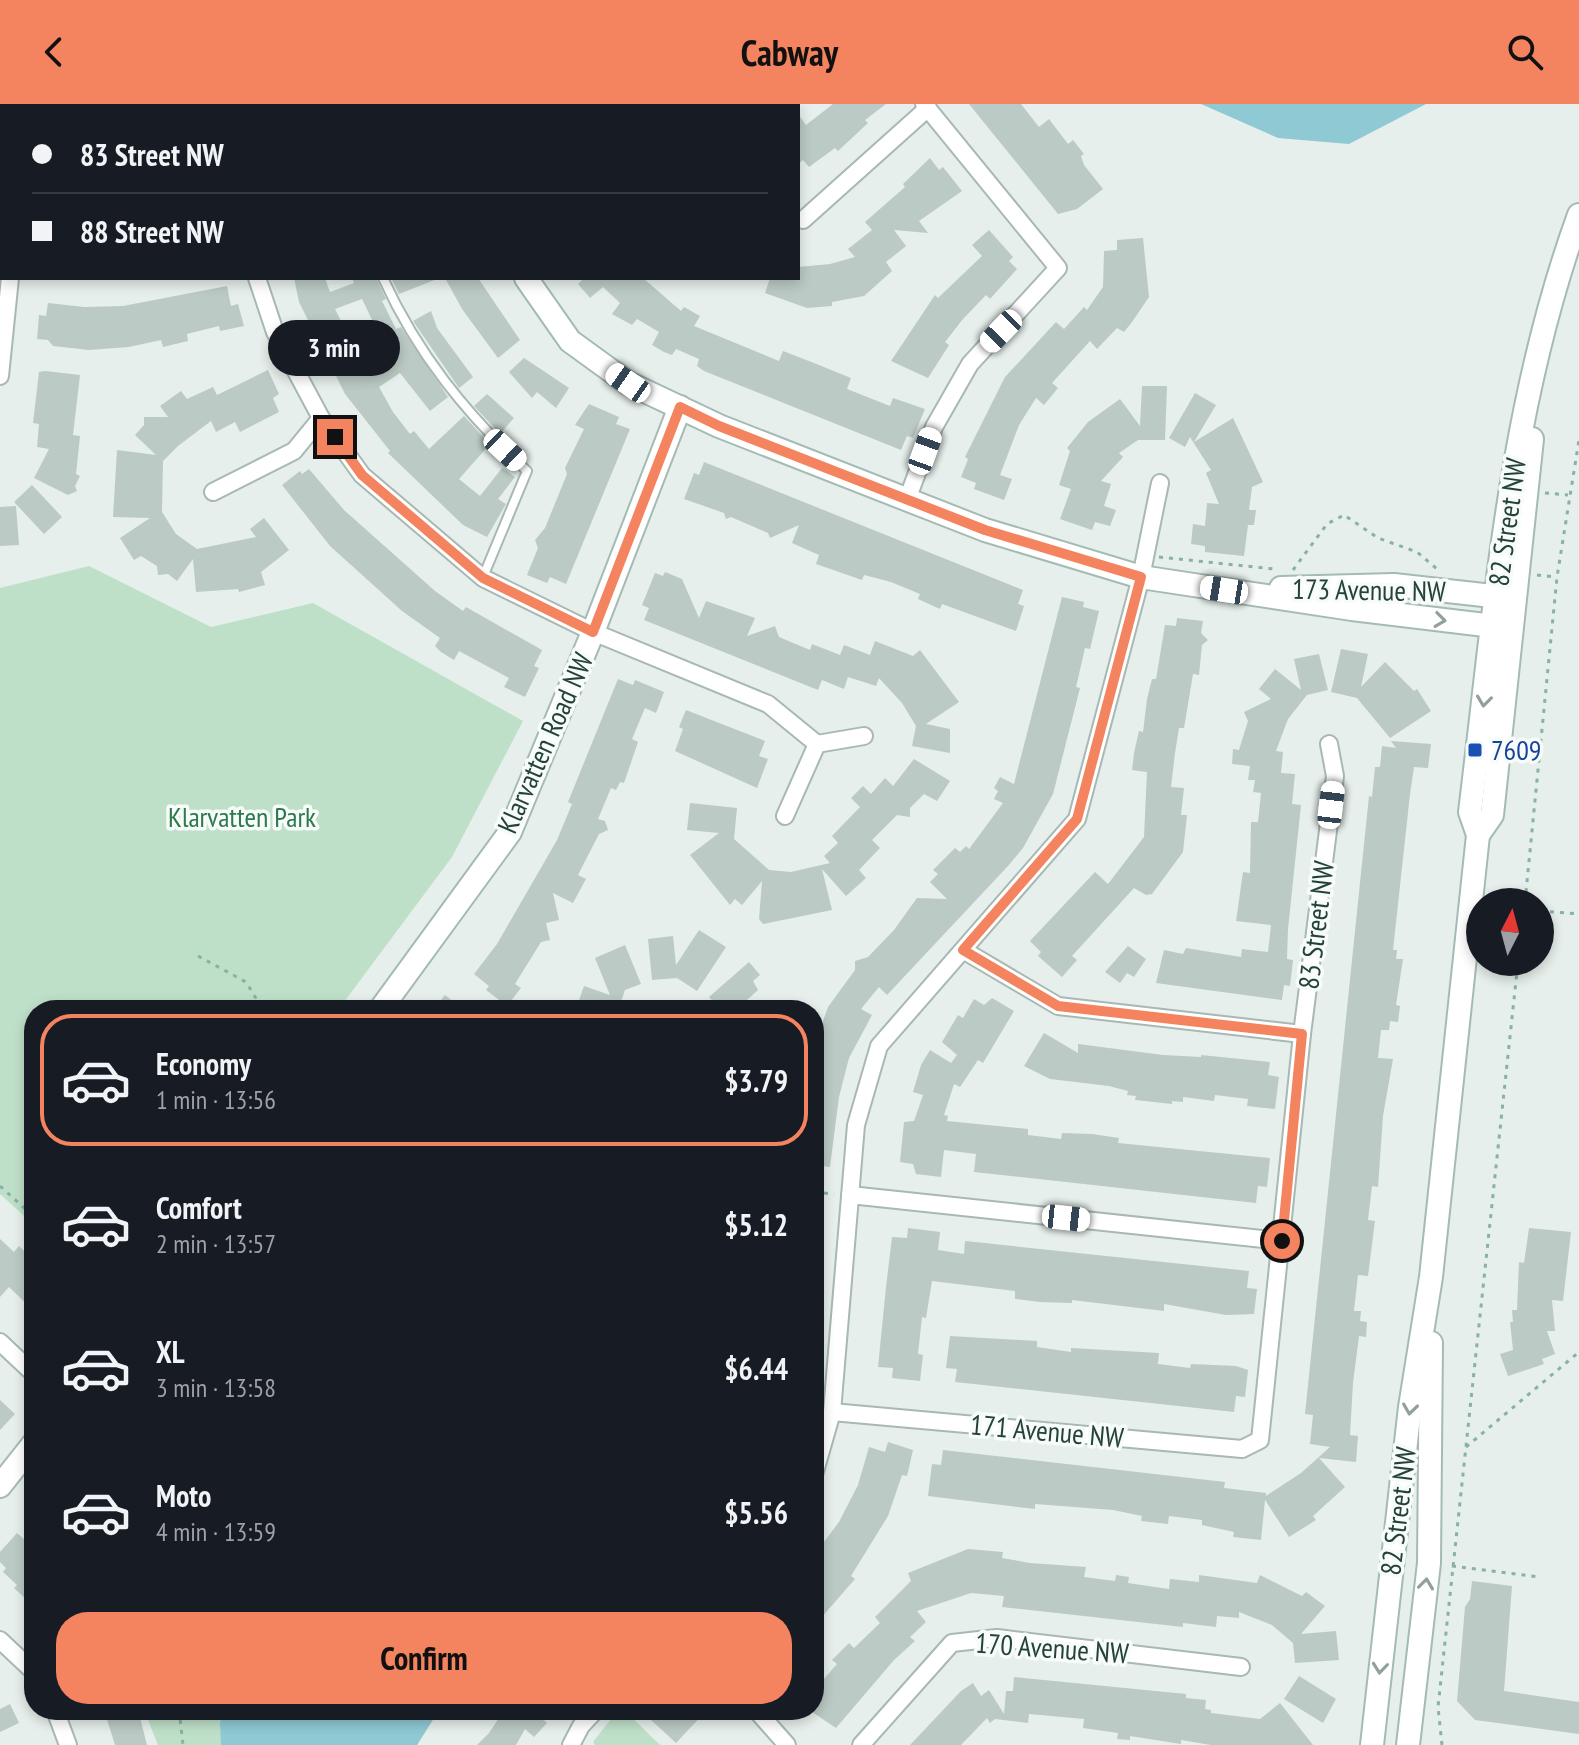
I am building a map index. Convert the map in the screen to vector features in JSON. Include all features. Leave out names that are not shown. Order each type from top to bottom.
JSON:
[{"type":"main road","name":"82 Street NW","points":[[1505,597],[1510,484],[1525,406],[1553,289],[1579,215]]},
{"type":"main road","name":"82 Street NW","points":[[1372,1745],[1406,1438],[1431,1277],[1478,835],[1470,812],[1539,401],[1579,255]]},
{"type":"main road","name":"173 Avenue NW","points":[[527,280],[570,341],[628,383],[719,426],[985,530],[1141,577],[1501,627]]},
{"type":"main road","name":"Klarvatten Road NW","points":[[387,1000],[510,832],[593,632],[680,407]]},
{"type":"main road","name":"173 Avenue NW","points":[[1224,590],[1394,585],[1505,597]]},
{"type":"main road","name":"82 Street NW","points":[[1408,1745],[1429,1563],[1431,1277]]},
{"type":"main road","points":[[0,1486],[24,1456]]},
{"type":"street","points":[[803,220],[926,106],[1058,268],[970,364],[934,427],[907,500]]},
{"type":"street","points":[[0,376],[10,280]]},
{"type":"street","points":[[258,280],[275,332],[321,418],[362,475],[483,578],[593,632],[768,704],[817,744],[864,736]]},
{"type":"street","points":[[213,492],[294,451],[321,418]]},
{"type":"street","points":[[824,1440],[832,1412],[856,1125],[879,1046],[1077,819],[1141,577],[1160,483]]},
{"type":"street","points":[[785,816],[817,744]]},
{"type":"street","name":"83 Street NW","points":[[1260,1440],[1302,1034],[1335,776],[1329,744]]},
{"type":"street","points":[[963,950],[1058,1006],[1302,1034]]},
{"type":"street","points":[[850,1195],[1282,1241]]},
{"type":"street","points":[[0,1342],[24,1365]]},
{"type":"street","name":"171 Avenue NW","points":[[832,1412],[1242,1449],[1260,1440]]},
{"type":"street","name":"170 Avenue NW","points":[[861,1745],[952,1643],[997,1638],[1241,1667]]},
{"type":"street","points":[[0,1640],[24,1663]]},
{"type":"street","points":[[59,1720],[68,1745]]},
{"type":"street","points":[[571,1745],[587,1720]]},
{"type":"street","points":[[765,1720],[787,1745]]},
{"type":"lane","points":[[384,280],[404,325],[443,384],[527,471],[483,578]]},
{"type":"path","points":[[1526,888],[1557,577],[1579,440]]},
{"type":"path","points":[[1293,570],[1327,524],[1344,515],[1378,538],[1417,552],[1440,573]]},
{"type":"path","points":[[1534,574],[1557,577]]},
{"type":"path","points":[[1554,912],[1579,914]]},
{"type":"path","points":[[198,956],[246,982],[257,1000]]},
{"type":"path","points":[[1442,1745],[1438,1707],[1516,976]]},
{"type":"path","points":[[0,1186],[24,1208]]},
{"type":"path","points":[[824,1193],[850,1195]]},
{"type":"path","points":[[1466,1447],[1579,1352]]},
{"type":"path","points":[[1429,1563],[1540,1577]]},
{"type":"path","points":[[180,1720],[183,1745]]},
{"type":"green space","name":"Klarvatten Park","points":[[89,566],[211,627],[313,603],[523,721],[452,857],[345,1000],[24,1000],[24,1216],[0,1194],[0,588]]},
{"type":"green space","points":[[148,1720],[433,1720],[417,1745],[158,1745]]},
{"type":"green space","points":[[610,1720],[634,1720],[660,1745],[595,1745],[593,1742]]},
{"type":"water","points":[[1201,104],[1426,104],[1349,144],[1278,138]]},
{"type":"water","points":[[221,1720],[433,1720],[417,1745],[221,1745]]},
{"type":"building","points":[[833,104],[886,104],[865,120],[868,123],[838,151],[835,148],[809,167],[803,160],[800,162],[800,117],[806,125]]},
{"type":"building","points":[[969,104],[1021,104],[1039,127],[1049,119],[1068,144],[1073,140],[1084,154],[1081,156],[1084,165],[1103,189],[1077,209],[1058,214]]},
{"type":"building","points":[[930,158],[939,170],[943,167],[962,191],[919,221],[928,233],[894,230],[906,246],[886,262],[892,271],[864,296],[832,302],[832,306],[807,308],[765,293],[769,280],[800,280],[800,267],[830,264],[855,257],[848,249],[872,230],[865,222],[905,187],[903,184]]},
{"type":"building","points":[[989,230],[1013,257],[1009,261],[1017,269],[990,299],[986,295],[963,319],[945,342],[949,345],[928,378],[891,361],[935,295],[938,298],[982,256],[972,245]]},
{"type":"building","points":[[1143,238],[1149,297],[1124,332],[1117,328],[1097,349],[1090,341],[1052,383],[1058,388],[1044,405],[1036,398],[1019,425],[1000,475],[1012,479],[1004,500],[974,489],[976,483],[961,477],[968,459],[965,457],[1005,377],[1056,322],[1064,329],[1084,307],[1087,310],[1103,287],[1104,251],[1117,250],[1117,240]]},
{"type":"building","points":[[294,280],[326,280],[330,292],[354,283],[353,280],[377,280],[386,299],[382,301],[396,329],[401,327],[448,397],[430,411],[400,373],[379,387],[393,412],[410,434],[414,431],[429,449],[464,416],[490,444],[459,479],[480,496],[502,468],[515,477],[498,499],[506,504],[487,537],[463,525],[388,453],[390,451],[345,394],[299,302]],"holes":[[[362,299],[374,324],[349,337],[335,309]],[[382,339],[395,360],[371,375],[357,352]]]},
{"type":"building","points":[[392,280],[434,280],[399,294]]},
{"type":"building","points":[[446,280],[479,280],[520,340],[498,358],[462,309]]},
{"type":"building","points":[[582,280],[645,280],[681,311],[684,307],[700,316],[694,326],[779,361],[783,351],[851,378],[847,389],[890,406],[893,398],[925,409],[913,438],[907,436],[901,450],[704,371],[697,366],[699,359],[676,349],[672,355],[664,352],[652,345],[659,332],[637,319],[632,325],[612,314],[620,303],[603,287],[590,298],[578,284]]},
{"type":"building","points":[[227,286],[231,306],[238,304],[244,326],[220,331],[219,326],[187,334],[188,341],[163,347],[161,340],[129,347],[89,350],[53,346],[48,340],[37,339],[39,315],[46,316],[48,303],[84,307],[123,306]]},
{"type":"building","points":[[431,311],[437,328],[473,377],[459,388],[413,321]]},
{"type":"building","points":[[524,358],[569,388],[556,408],[537,392],[532,398],[509,372]]},
{"type":"building","points":[[268,370],[279,394],[273,398],[279,412],[240,432],[235,422],[216,432],[211,421],[178,446],[163,461],[162,512],[176,534],[197,549],[256,537],[250,529],[264,518],[289,550],[261,572],[265,585],[239,592],[238,589],[196,592],[193,559],[177,581],[168,574],[158,575],[157,566],[141,556],[134,560],[120,538],[150,518],[113,517],[117,450],[156,455],[135,435],[144,425],[144,417],[168,417],[160,406],[181,391],[187,399],[213,387],[217,395]]},
{"type":"building","points":[[39,372],[80,375],[73,435],[80,436],[76,474],[80,476],[75,486],[77,491],[68,495],[34,478],[49,449],[37,447],[39,424],[33,423]]},
{"type":"building","points":[[1142,386],[1167,386],[1165,440],[1138,440],[1119,453],[1123,457],[1101,481],[1111,484],[1104,506],[1116,510],[1110,526],[1095,522],[1092,530],[1060,519],[1071,489],[1059,485],[1070,451],[1067,448],[1088,422],[1120,399],[1140,426]]},
{"type":"building","points":[[1195,393],[1216,405],[1194,442],[1233,418],[1263,482],[1252,487],[1249,510],[1256,510],[1254,525],[1248,525],[1244,556],[1205,552],[1205,546],[1191,544],[1193,524],[1205,526],[1207,503],[1219,504],[1206,473],[1211,470],[1190,437],[1185,447],[1169,438]]},
{"type":"building","points":[[487,394],[514,418],[500,434],[474,406]]},
{"type":"building","points":[[589,404],[619,417],[616,424],[630,429],[566,584],[550,577],[547,583],[527,575],[538,548],[535,540],[545,528],[567,474],[565,468],[584,429],[575,425]]},
{"type":"building","points":[[704,462],[1023,590],[1018,604],[1024,606],[1016,631],[942,604],[940,609],[918,599],[920,594],[891,582],[864,575],[862,580],[816,564],[819,555],[792,543],[799,525],[770,538],[768,533],[731,517],[726,519],[724,513],[684,499],[694,473],[699,475]]},
{"type":"building","points":[[309,469],[344,510],[435,591],[463,611],[466,607],[542,650],[534,666],[539,668],[525,697],[504,687],[509,678],[459,651],[454,660],[441,652],[435,646],[440,638],[402,611],[330,546],[282,485],[300,471],[302,474]]},
{"type":"building","points":[[32,485],[62,517],[44,534],[14,502]]},
{"type":"building","points":[[16,506],[19,545],[0,546],[0,507]]},
{"type":"building","points":[[665,572],[682,579],[699,618],[706,601],[755,618],[747,636],[775,626],[779,637],[810,650],[812,644],[840,655],[844,645],[870,655],[875,641],[913,656],[920,650],[959,702],[926,724],[950,729],[950,753],[912,746],[916,726],[902,703],[879,678],[876,686],[848,677],[844,689],[822,680],[818,690],[644,620],[649,608],[642,605],[655,573],[663,576]]},
{"type":"building","points":[[1062,597],[1084,602],[1083,607],[1099,611],[1090,649],[1085,648],[1076,687],[1080,688],[1053,794],[1023,848],[1008,866],[887,995],[879,987],[861,1009],[872,1015],[849,1058],[839,1097],[830,1167],[824,1166],[824,1018],[828,1007],[855,970],[855,961],[868,957],[894,930],[917,898],[947,899],[930,882],[938,874],[933,870],[955,848],[960,852],[966,846],[969,849],[1003,803],[994,799],[998,791],[994,788],[1000,777],[1014,784]]},
{"type":"building","points":[[1177,618],[1203,621],[1201,633],[1208,640],[1202,645],[1199,675],[1193,674],[1184,728],[1179,728],[1175,753],[1171,787],[1184,788],[1181,815],[1187,815],[1183,852],[1152,894],[1146,895],[1134,888],[1072,956],[1077,960],[1062,977],[1038,956],[1041,952],[1030,941],[1095,872],[1108,884],[1144,837],[1147,772],[1132,770],[1134,753],[1139,731],[1143,732],[1152,679],[1156,679],[1165,625],[1176,626]]},
{"type":"building","points":[[1341,649],[1368,654],[1361,687],[1385,662],[1414,691],[1417,689],[1431,711],[1390,738],[1357,698],[1331,692]]},
{"type":"building","points":[[1319,654],[1328,690],[1307,695],[1288,719],[1276,751],[1283,752],[1281,773],[1295,774],[1292,804],[1301,805],[1288,929],[1287,959],[1293,960],[1290,986],[1284,985],[1282,1000],[1156,983],[1164,950],[1183,954],[1186,948],[1241,957],[1242,949],[1268,952],[1271,925],[1236,921],[1243,872],[1250,873],[1251,822],[1258,822],[1261,793],[1253,792],[1255,780],[1248,780],[1250,766],[1232,764],[1233,749],[1239,750],[1248,721],[1244,712],[1271,699],[1259,689],[1275,669],[1301,690],[1294,659]]},
{"type":"building","points":[[618,679],[633,685],[635,680],[664,692],[656,713],[645,708],[632,739],[638,742],[624,783],[620,782],[616,790],[611,788],[598,819],[605,821],[608,830],[599,834],[578,875],[586,879],[573,903],[553,893],[559,920],[546,923],[550,940],[541,942],[515,984],[521,988],[512,1000],[499,1000],[486,990],[489,986],[474,974],[497,944],[557,840],[572,804],[568,802]]},
{"type":"building","points":[[686,710],[765,741],[759,756],[768,759],[757,788],[675,751]]},
{"type":"building","points":[[1391,741],[1431,744],[1428,768],[1414,767],[1410,794],[1393,950],[1397,950],[1396,959],[1403,959],[1396,1005],[1400,1006],[1398,1022],[1390,1021],[1389,1030],[1381,1030],[1378,1058],[1393,1059],[1383,1116],[1378,1187],[1372,1186],[1368,1220],[1375,1221],[1368,1276],[1358,1275],[1354,1311],[1361,1311],[1360,1321],[1367,1322],[1366,1337],[1359,1336],[1353,1383],[1350,1435],[1358,1436],[1356,1462],[1319,1458],[1345,1487],[1313,1516],[1316,1520],[1289,1537],[1265,1500],[1261,1540],[1233,1537],[1234,1532],[1202,1525],[1202,1520],[1169,1516],[1168,1524],[1141,1521],[1142,1516],[1113,1510],[1035,1504],[1035,1509],[928,1496],[932,1464],[941,1465],[943,1450],[1225,1482],[1224,1488],[1266,1493],[1266,1496],[1301,1473],[1330,1447],[1310,1444],[1313,1415],[1305,1414],[1369,796],[1372,797],[1375,767],[1380,767],[1382,746],[1396,748]]},
{"type":"building","points":[[914,759],[950,781],[937,801],[924,794],[910,808],[910,817],[897,815],[872,840],[880,848],[859,870],[866,878],[846,896],[822,869],[832,910],[763,924],[759,919],[762,881],[742,905],[735,899],[730,905],[690,855],[719,833],[687,830],[690,803],[737,808],[734,839],[769,870],[791,872],[830,863],[824,856],[838,843],[832,836],[860,807],[851,798],[863,786],[871,794],[885,778],[893,786]]},
{"type":"building","points":[[699,930],[726,947],[697,991],[677,978],[652,980],[648,939],[673,936],[676,965]]},
{"type":"building","points":[[625,945],[641,984],[625,990],[622,1000],[579,1000],[584,986],[610,995],[595,958]]},
{"type":"building","points":[[1128,946],[1146,959],[1134,977],[1127,973],[1120,983],[1105,972]]},
{"type":"building","points":[[749,962],[760,975],[753,981],[758,990],[747,1000],[712,1000],[709,997]]},
{"type":"building","points":[[992,998],[1014,1011],[983,1063],[978,1060],[960,1087],[954,1084],[944,1115],[948,1116],[947,1121],[1028,1129],[1028,1135],[1061,1139],[1062,1133],[1092,1134],[1119,1138],[1118,1143],[1270,1158],[1267,1187],[1258,1186],[1256,1203],[974,1172],[976,1154],[944,1150],[941,1177],[916,1174],[913,1164],[900,1162],[904,1122],[914,1121],[923,1095],[913,1092],[921,1065],[930,1050],[951,1063],[957,1055],[942,1042],[958,1015],[963,1018],[974,999],[984,1005]]},
{"type":"building","points":[[1044,1033],[1078,1053],[1078,1044],[1163,1055],[1201,1055],[1270,1062],[1268,1075],[1279,1077],[1275,1109],[1247,1106],[1248,1099],[1215,1095],[1214,1101],[1183,1097],[1183,1102],[1172,1101],[1172,1104],[1135,1100],[1136,1096],[1127,1095],[1128,1091],[1109,1086],[1050,1079],[1024,1066]]},
{"type":"building","points":[[908,1228],[940,1232],[938,1250],[964,1254],[965,1241],[1249,1271],[1247,1288],[1257,1289],[1254,1314],[1226,1315],[1164,1304],[1164,1311],[1072,1300],[1072,1303],[1040,1302],[1015,1299],[1015,1291],[932,1281],[926,1318],[922,1317],[918,1354],[923,1355],[920,1381],[892,1378],[893,1368],[878,1367],[886,1287],[892,1237],[907,1238]]},
{"type":"building","points":[[1529,1228],[1571,1232],[1563,1301],[1552,1300],[1555,1331],[1547,1331],[1555,1354],[1542,1359],[1544,1364],[1508,1376],[1500,1354],[1513,1350],[1510,1322],[1513,1322],[1512,1310],[1517,1310],[1519,1262],[1524,1263]]},
{"type":"building","points":[[0,1239],[14,1252],[19,1246],[24,1251],[24,1301],[9,1287],[0,1297]]},
{"type":"building","points":[[950,1336],[1037,1341],[1037,1347],[1071,1352],[1071,1348],[1159,1353],[1158,1364],[1190,1368],[1191,1364],[1236,1366],[1248,1370],[1245,1397],[1236,1396],[1234,1412],[955,1382],[957,1369],[946,1368]]},
{"type":"building","points":[[0,1400],[15,1414],[0,1430]]},
{"type":"building","points":[[888,1442],[913,1450],[907,1476],[902,1475],[888,1516],[851,1576],[855,1579],[824,1615],[824,1542],[839,1522],[858,1485],[869,1447],[885,1452]]},
{"type":"building","points":[[17,1533],[24,1539],[24,1597],[14,1588],[17,1585],[3,1572],[6,1568],[0,1562],[0,1552]]},
{"type":"building","points":[[968,1549],[1003,1552],[1002,1558],[1030,1563],[1086,1567],[1084,1577],[1115,1581],[1116,1575],[1129,1577],[1128,1583],[1169,1589],[1170,1579],[1199,1582],[1199,1575],[1257,1583],[1260,1575],[1302,1596],[1306,1592],[1325,1606],[1301,1634],[1336,1631],[1339,1660],[1295,1663],[1293,1643],[1272,1625],[1239,1612],[1239,1618],[1217,1616],[1216,1627],[1183,1623],[1183,1627],[1002,1607],[1004,1596],[971,1593],[917,1611],[926,1622],[910,1637],[915,1641],[894,1660],[836,1728],[824,1720],[824,1679],[837,1664],[832,1660],[849,1643],[854,1648],[880,1623],[875,1617],[911,1581],[908,1573]]},
{"type":"building","points":[[1472,1581],[1512,1586],[1504,1691],[1579,1702],[1579,1734],[1475,1720],[1457,1701],[1465,1607],[1470,1599]]},
{"type":"building","points":[[1299,1676],[1336,1699],[1323,1723],[1284,1699]]},
{"type":"building","points":[[1014,1677],[1186,1694],[1186,1698],[1206,1700],[1205,1709],[1211,1710],[1211,1713],[1260,1719],[1280,1703],[1313,1745],[1211,1745],[1181,1740],[1181,1744],[1130,1736],[1130,1740],[1117,1739],[1118,1733],[1083,1728],[1084,1719],[1029,1714],[1028,1723],[995,1719],[990,1723],[987,1718],[961,1745],[910,1745],[961,1691],[973,1683],[981,1696],[989,1690],[1004,1714],[1006,1691],[1013,1691]]},
{"type":"building","points":[[10,1704],[19,1723],[0,1732],[0,1709]]},
{"type":"building","points":[[107,1720],[141,1720],[147,1745],[115,1745]]},
{"type":"building","points":[[497,1720],[544,1720],[547,1723],[534,1737],[525,1729],[516,1745],[477,1745]]},
{"type":"building","points":[[651,1720],[698,1720],[676,1743]]},
{"type":"place","name":"7609","points":[[1475,750]]},
{"type":"route","points":[[335,437],[362,475],[483,578],[593,632],[680,407],[719,426],[985,530],[1141,577],[1077,819],[963,950],[1058,1006],[1302,1034],[1282,1241]]}]
